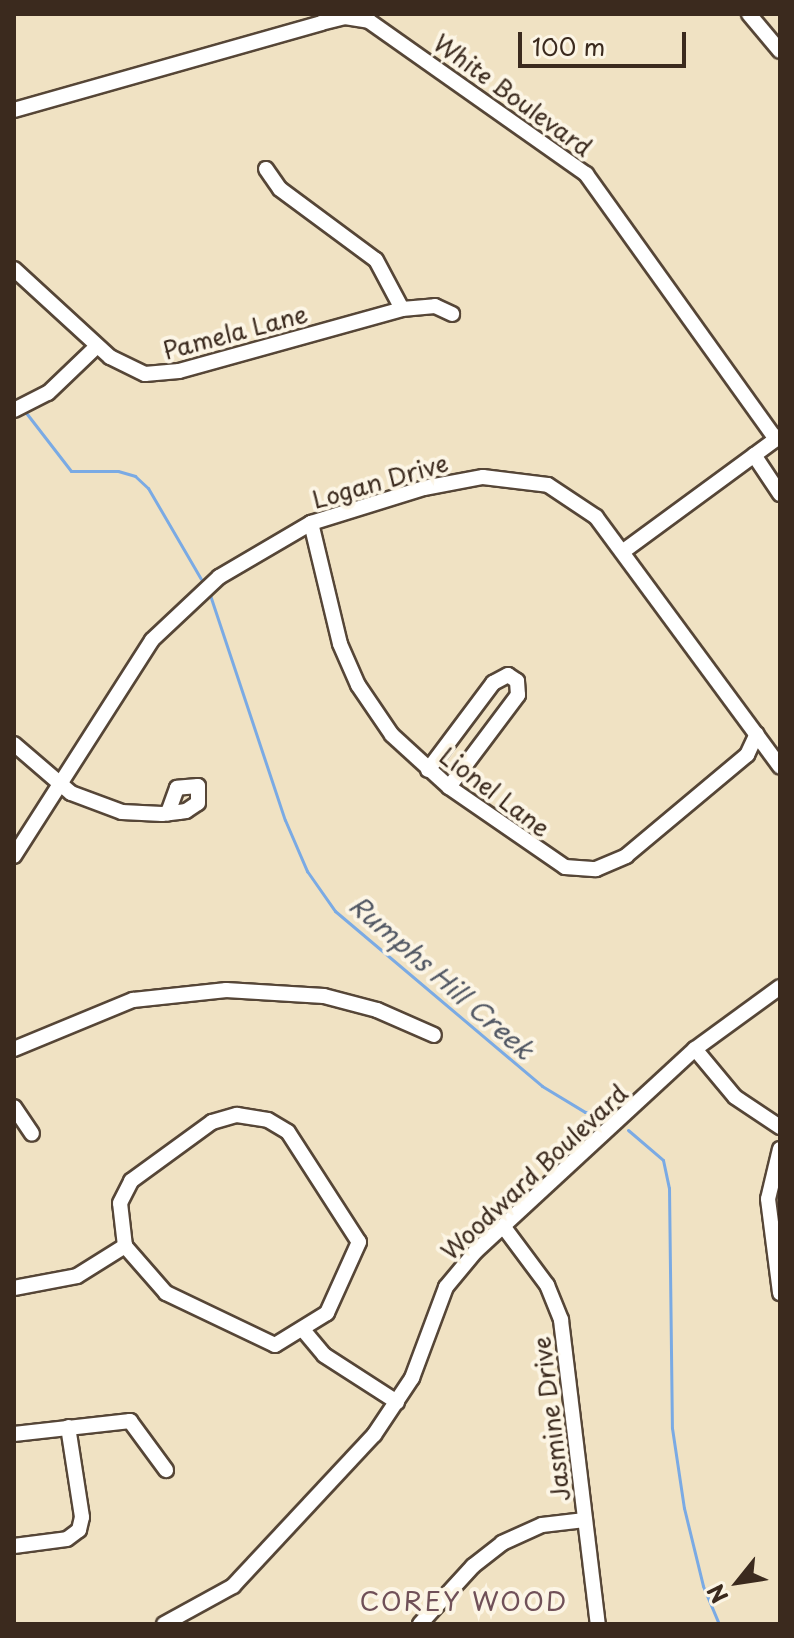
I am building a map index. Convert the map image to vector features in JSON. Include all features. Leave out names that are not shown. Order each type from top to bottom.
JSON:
[{"type":"street","points":[[749,14],[780,51]]},
{"type":"street","name":"White Boulevard","points":[[14,110],[321,23],[345,17],[369,21],[586,174],[644,248],[778,437]]},
{"type":"street","points":[[266,169],[280,189],[376,260],[402,309]]},
{"type":"street","name":"Pamela Lane","points":[[14,269],[97,346],[135,372],[168,374],[402,309],[435,306],[452,314]]},
{"type":"street","points":[[14,410],[48,393],[97,346]]},
{"type":"street","points":[[625,550],[778,437]]},
{"type":"street","points":[[754,455],[780,494]]},
{"type":"street","name":"Logan Drive","points":[[14,856],[125,678],[173,617],[231,568],[311,523],[450,482],[508,476],[548,485],[573,499],[625,550],[780,767]]},
{"type":"street","name":"Lionel Lane","points":[[311,523],[335,631],[352,672],[392,735],[449,787],[545,857],[586,871],[636,849],[747,755],[757,734]]},
{"type":"street","points":[[428,770],[493,683],[508,675],[517,681],[518,695],[449,787]]},
{"type":"street","points":[[14,744],[59,783],[102,807],[168,813]]},
{"type":"street","name":"Woodward Boulevard","points":[[164,1624],[188,1620],[258,1563],[397,1402],[412,1378],[446,1287],[503,1226],[695,1049],[780,987]]},
{"type":"street","points":[[14,1049],[133,1000],[226,990],[324,996],[377,1010],[434,1035]]},
{"type":"street","points":[[695,1049],[735,1097],[780,1127]]},
{"type":"street","points":[[14,1107],[32,1134]]},
{"type":"street","points":[[252,1116],[268,1120],[300,1145],[359,1242],[331,1307],[304,1331],[275,1345],[263,1343],[166,1293],[125,1246],[120,1203],[146,1167],[222,1118],[252,1116]]},
{"type":"street","points":[[780,1149],[768,1199],[780,1293]]},
{"type":"street","name":"Jasmine Drive","points":[[503,1226],[558,1307],[598,1624]]},
{"type":"street","points":[[14,1288],[77,1276],[125,1246]]},
{"type":"street","points":[[304,1331],[324,1355],[397,1402]]},
{"type":"street","points":[[14,1434],[130,1421],[166,1470]]},
{"type":"street","points":[[14,1546],[67,1539],[79,1530],[82,1517],[68,1427]]},
{"type":"street","points":[[420,1624],[473,1566],[502,1543],[542,1525],[585,1520]]},
{"type":"waterway","name":"Rumphs Hill Creek","points":[[27,414],[71,471],[118,471],[135,476],[148,488],[201,579]]},
{"type":"waterway","name":"Rumphs Hill Creek","points":[[210,595],[285,820],[307,871],[335,911],[542,1086],[585,1112],[613,1115]]},
{"type":"waterway","name":"Rumphs Hill Creek","points":[[628,1130],[663,1160],[669,1188],[672,1428],[684,1508],[703,1586],[719,1624]]},
{"type":"district","name":"COREY WOOD","points":[[464,1601]]}]
